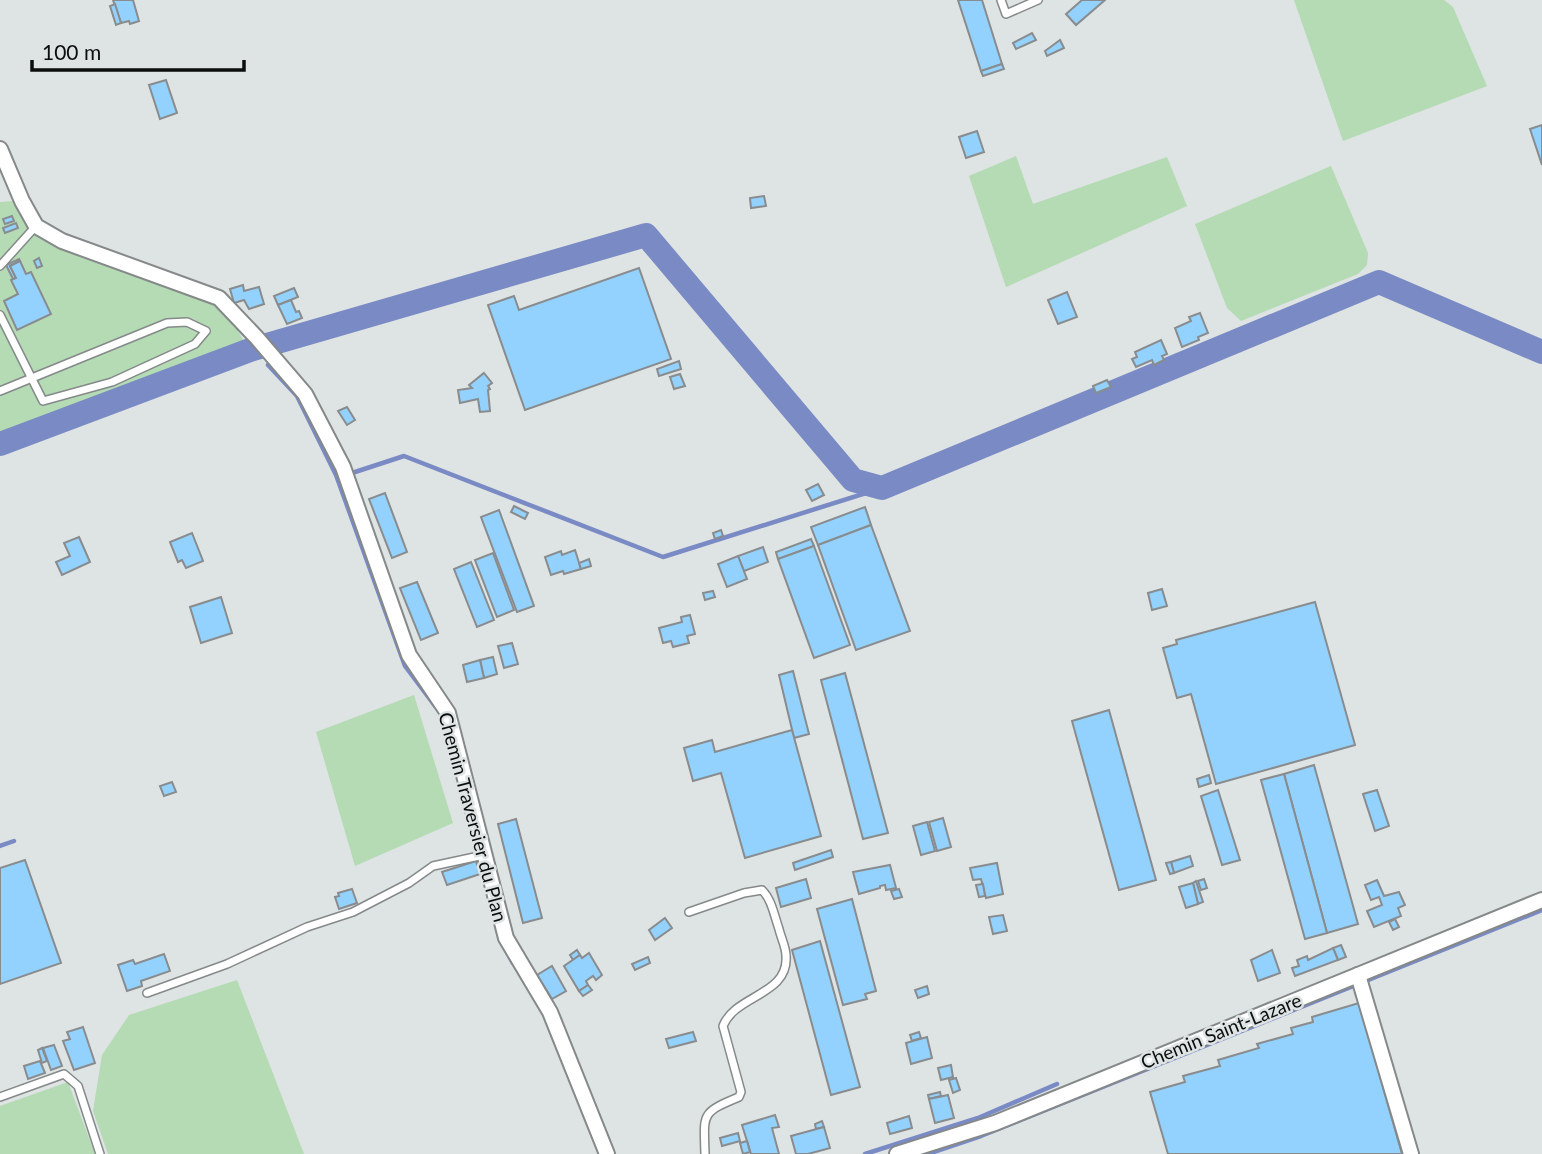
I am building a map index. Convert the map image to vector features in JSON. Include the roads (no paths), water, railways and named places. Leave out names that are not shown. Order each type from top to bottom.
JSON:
[{"type":"street","points":[[0,149],[36,226]]},
{"type":"street","name":"Chemin Traversier du Plan","points":[[36,226],[62,241],[219,298],[305,394],[343,467],[409,655],[448,713],[506,938],[550,1012],[607,1154]]},
{"type":"street","name":"Chemin Saint-Lazare","points":[[897,1154],[995,1123],[1360,981],[1542,900]]},
{"type":"street","points":[[1360,981],[1410,1154]]},
{"type":"lane","points":[[1001,0],[1006,14],[1038,0]]},
{"type":"lane","points":[[0,266],[36,226]]},
{"type":"lane","points":[[0,315],[31,379],[43,401],[112,382],[194,344],[206,331],[187,322],[167,323],[31,379],[0,391]]},
{"type":"lane","points":[[147,993],[227,964],[307,927],[353,912],[409,883],[433,866],[485,855]]},
{"type":"lane","points":[[689,912],[744,893],[762,890],[769,897],[787,954],[786,966],[780,979],[736,1009],[723,1026],[741,1092],[739,1097],[711,1109],[704,1123],[705,1154]]},
{"type":"lane","points":[[0,1097],[64,1074],[78,1086],[100,1154]]},
{"type":"waterway","points":[[0,444],[250,350],[646,235],[853,480],[882,488],[1379,282],[1542,352]]},
{"type":"waterway","points":[[268,365],[297,396],[336,475],[405,666],[435,706]]},
{"type":"waterway","points":[[352,473],[404,456],[663,557],[882,488]]},
{"type":"waterway","points":[[0,846],[14,841]]},
{"type":"waterway","points":[[928,1154],[981,1136],[1542,910]]},
{"type":"waterway","points":[[502,943],[513,963]]},
{"type":"waterway","points":[[865,1154],[978,1118],[1057,1084]]}]
